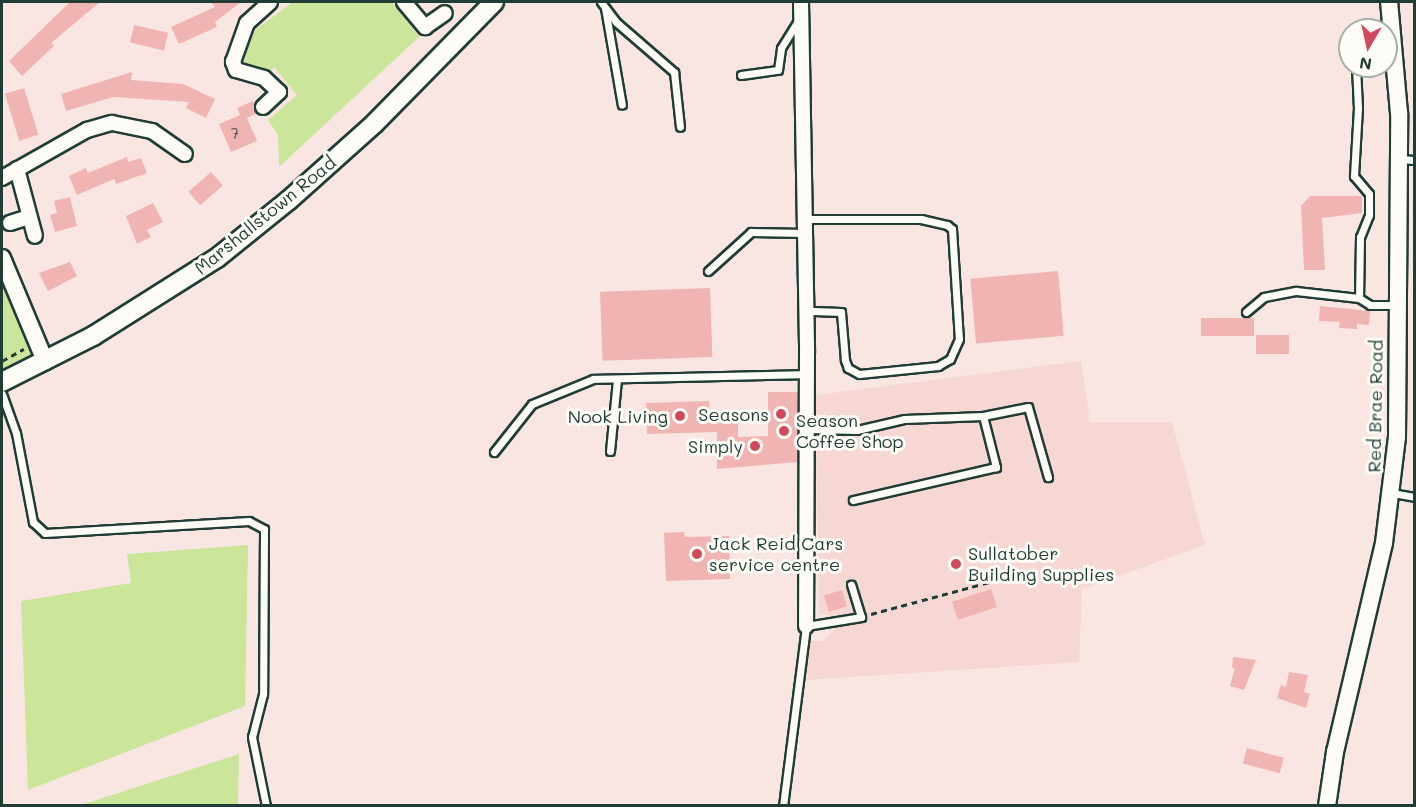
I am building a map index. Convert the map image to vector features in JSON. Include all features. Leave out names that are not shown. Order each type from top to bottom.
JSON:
[{"type":"main road","name":"Marshallstown Road","points":[[2,382],[93,336],[217,258],[289,200],[375,123],[494,2]]},
{"type":"street","points":[[262,107],[279,92],[264,78],[236,70],[233,62],[248,23],[270,2]]},
{"type":"street","points":[[405,2],[425,27],[445,13]]},
{"type":"street","points":[[801,2],[807,374],[806,626]]},
{"type":"street","name":"Red Brae Road","points":[[1389,2],[1389,18]]},
{"type":"street","name":"Red Brae Road","points":[[1327,806],[1335,752],[1382,555],[1392,493],[1397,437],[1397,305],[1407,159],[1396,78]]},
{"type":"street","points":[[2,178],[87,130],[115,123],[152,131],[185,154]]},
{"type":"street","points":[[17,169],[34,236]]},
{"type":"street","points":[[10,223],[29,217]]},
{"type":"street","points":[[2,258],[45,362]]},
{"type":"lane","points":[[603,5],[622,105]]},
{"type":"lane","points":[[603,5],[674,72],[680,127]]},
{"type":"lane","points":[[741,75],[778,70],[781,48],[801,16]]},
{"type":"lane","points":[[1357,78],[1359,108],[1354,176],[1369,194],[1369,215],[1360,237],[1359,298]]},
{"type":"lane","points":[[708,271],[751,232],[805,226],[921,219],[947,225],[952,229],[959,339],[950,359],[938,366],[859,374],[848,368],[845,360],[841,312],[806,311]]},
{"type":"lane","points":[[1246,312],[1264,297],[1296,291],[1359,298],[1370,305],[1397,305]]},
{"type":"lane","points":[[494,452],[532,404],[593,379],[807,374]]},
{"type":"lane","points":[[610,451],[617,379]]},
{"type":"lane","points":[[2,394],[16,433],[33,522],[45,533],[249,520],[264,529],[263,694],[252,737],[266,806]]},
{"type":"lane","points":[[807,429],[857,430],[904,419],[983,416],[1028,407],[1048,477]]},
{"type":"lane","points":[[853,501],[996,467],[983,416]]},
{"type":"lane","points":[[1392,493],[1414,497]]},
{"type":"lane","points":[[783,806],[806,626],[861,617],[851,584]]},
{"type":"path","points":[[2,361],[37,343]]},
{"type":"path","points":[[861,617],[997,580]]},
{"type":"shaded area","points":[[1081,361],[1090,422],[1172,422],[1205,545],[1082,589],[1079,662],[807,680],[808,641],[823,641],[835,630],[833,617],[819,613],[816,441],[827,436],[827,428],[826,420],[816,413],[816,395]]},
{"type":"green space","points":[[293,2],[392,2],[419,37],[279,167],[278,135],[268,120],[297,95],[274,67],[271,71],[246,67],[243,62],[255,30]]},
{"type":"green space","points":[[2,258],[45,361],[2,380]]},
{"type":"green space","points":[[248,545],[245,706],[28,790],[21,601],[131,583],[127,554]]},
{"type":"green space","points":[[239,754],[238,805],[81,805]]},
{"type":"building","points":[[70,2],[100,2],[51,43],[54,46],[22,76],[9,61]]},
{"type":"building","points":[[211,2],[241,2],[215,22],[217,27],[179,44],[171,27],[215,7]]},
{"type":"building","points":[[134,25],[168,33],[164,50],[130,43]]},
{"type":"building","points":[[132,72],[131,80],[183,84],[215,99],[206,118],[186,108],[189,102],[113,97],[66,111],[61,94]]},
{"type":"building","points":[[24,88],[38,135],[19,141],[5,94]]},
{"type":"building","points":[[253,101],[257,113],[247,118],[257,141],[231,152],[219,124],[240,115],[237,108]]},
{"type":"building","points":[[127,157],[128,162],[141,158],[147,173],[116,184],[114,179],[77,195],[69,176],[86,168],[88,173]]},
{"type":"building","points":[[211,172],[223,186],[200,205],[188,192]]},
{"type":"building","points":[[1310,196],[1362,196],[1362,213],[1322,218],[1325,270],[1304,270],[1301,206]]},
{"type":"building","points":[[70,197],[77,226],[55,232],[50,215],[57,213],[54,201]]},
{"type":"building","points":[[153,203],[163,222],[147,230],[151,237],[137,244],[126,216]]},
{"type":"building","points":[[70,262],[77,276],[48,291],[39,273]]},
{"type":"building","points":[[1058,271],[1064,336],[976,343],[970,279]]},
{"type":"building","points":[[710,288],[712,357],[602,361],[600,292]]},
{"type":"building","points":[[1320,306],[1370,311],[1369,325],[1357,324],[1357,329],[1339,328],[1340,322],[1319,321]]},
{"type":"building","points":[[1201,318],[1254,318],[1254,336],[1201,336]]},
{"type":"building","points":[[1256,335],[1289,335],[1289,354],[1256,354]]},
{"type":"building","name":"Season Coffee Shop","points":[[768,392],[798,392],[798,462],[717,469],[717,432],[647,434],[646,403],[709,401],[710,420],[738,418],[738,437],[768,436]]},
{"type":"building","name":"Jack Reid Cars service centre","points":[[684,532],[685,537],[729,536],[730,579],[666,581],[664,533]]},
{"type":"building","points":[[991,589],[997,607],[958,620],[952,602]]},
{"type":"building","points":[[842,590],[847,606],[829,612],[824,596]]},
{"type":"building","points":[[1233,657],[1256,660],[1244,690],[1230,686],[1235,668],[1232,668]]},
{"type":"building","points":[[1289,672],[1308,675],[1304,692],[1310,694],[1306,708],[1277,698],[1281,685],[1286,687]]},
{"type":"building","points":[[1247,748],[1284,758],[1280,773],[1243,763]]},
{"type":"place","name":"Seasons","points":[[781,414]]},
{"type":"place","name":"Nook Living","points":[[680,416]]},
{"type":"place","name":"Season Coffee Shop","points":[[784,431]]},
{"type":"place","name":"Simply","points":[[755,446]]},
{"type":"place","name":"Jack Reid Cars service centre","points":[[697,554]]},
{"type":"place","name":"Sullatober Building Supplies","points":[[956,564]]}]
